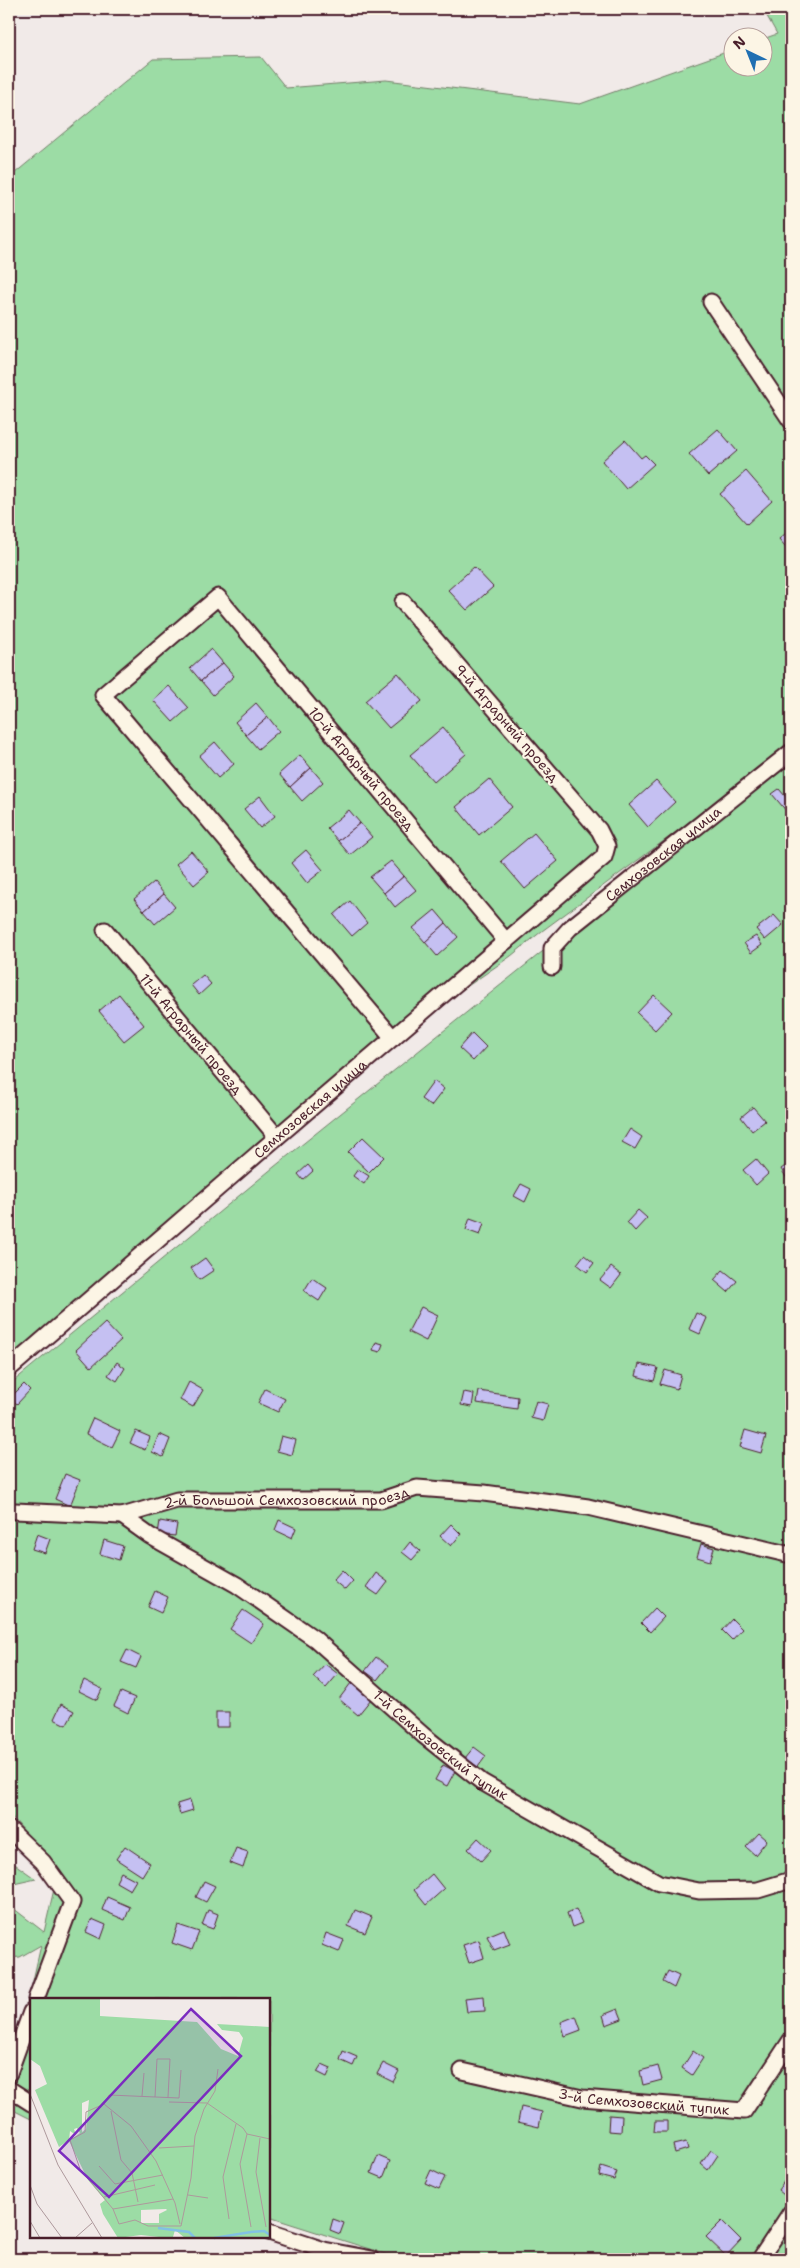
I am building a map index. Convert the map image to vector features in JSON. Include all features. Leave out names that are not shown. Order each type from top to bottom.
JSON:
[{"type":"street","points":[[710,302],[791,422]]},
{"type":"street","name":"10-й Аграрный проезд","points":[[393,1038],[103,695],[218,597],[506,941]]},
{"type":"street","name":"9-й Аграрный проезд","points":[[403,602],[599,830],[607,846]]},
{"type":"street","name":"Семхозовская улица","points":[[552,967],[552,948],[570,928],[791,752]]},
{"type":"street","name":"Семхозовская улица","points":[[9,1369],[277,1136],[604,857],[607,846]]},
{"type":"street","name":"11-й Аграрный проезд","points":[[106,930],[277,1136]]},
{"type":"street","name":"2-й Большой Семхозовский проезд","points":[[11,1512],[122,1516],[178,1500],[381,1500],[417,1488],[484,1493],[588,1507],[791,1555]]},
{"type":"street","name":"1-й Семхозовский тупик","points":[[122,1516],[150,1536],[237,1585],[315,1639],[423,1735],[482,1782],[659,1883],[699,1891],[758,1890],[791,1880]]},
{"type":"street","points":[[9,1829],[43,1862],[72,1902],[36,1998]]},
{"type":"street","points":[[9,2073],[30,2015]]},
{"type":"street","name":"3-й Семхозовский тупик","points":[[462,2071],[582,2098],[744,2111],[791,2040]]},
{"type":"street","points":[[9,2089],[30,2102]]},
{"type":"street","points":[[760,2259],[791,2212]]},
{"type":"street","points":[[270,2232],[324,2250],[372,2259]]},
{"type":"green space","points":[[763,9],[791,9],[791,747],[511,956],[393,1038],[9,1369],[9,178],[153,59],[261,57],[286,88],[386,80],[580,104],[722,54],[722,78],[772,78],[772,36],[777,34]]},
{"type":"green space","points":[[791,752],[791,2259],[401,2259],[270,2217],[270,1998],[30,1998],[30,2118],[9,2108],[9,2087],[41,1945],[20,1957],[9,1958],[9,1905],[44,1932],[58,1872],[9,1813],[9,1385],[274,1167]]},
{"type":"green space","points":[[9,1860],[36,1879],[9,1885]]},
{"type":"building","points":[[718,429],[737,451],[708,476],[689,454]]},
{"type":"building","points":[[625,440],[641,458],[645,455],[654,464],[626,489],[602,461]]},
{"type":"building","points":[[746,471],[772,501],[747,524],[720,494]]},
{"type":"building","points":[[791,529],[791,553],[779,539]]},
{"type":"building","points":[[474,567],[493,587],[467,610],[448,590]]},
{"type":"building","points":[[211,649],[223,663],[201,681],[190,668]]},
{"type":"building","points":[[223,663],[234,676],[213,695],[201,681]]},
{"type":"building","points":[[398,673],[422,701],[389,728],[365,701]]},
{"type":"building","points":[[169,686],[189,708],[173,722],[153,700]]},
{"type":"building","points":[[256,703],[268,717],[246,735],[235,722]]},
{"type":"building","points":[[268,717],[279,731],[258,749],[246,735]]},
{"type":"building","points":[[443,727],[466,754],[434,782],[410,755]]},
{"type":"building","points":[[215,742],[234,764],[218,778],[199,756]]},
{"type":"building","points":[[300,755],[311,768],[290,787],[279,774]]},
{"type":"building","points":[[311,768],[323,782],[302,801],[290,787]]},
{"type":"building","points":[[489,779],[512,807],[479,835],[456,807]]},
{"type":"building","points":[[656,781],[675,802],[648,827],[629,805]]},
{"type":"building","points":[[779,789],[791,803],[791,811],[788,813],[772,794]]},
{"type":"building","points":[[260,796],[275,816],[260,828],[244,809]]},
{"type":"building","points":[[349,810],[360,823],[338,841],[327,828]]},
{"type":"building","points":[[360,823],[372,837],[350,855],[338,841]]},
{"type":"building","points":[[534,833],[558,861],[525,889],[501,861]]},
{"type":"building","points":[[306,850],[323,870],[307,883],[291,863]]},
{"type":"building","points":[[191,851],[209,872],[194,885],[176,864]]},
{"type":"building","points":[[391,861],[404,876],[384,893],[370,877]]},
{"type":"building","points":[[404,876],[416,890],[395,907],[384,893]]},
{"type":"building","points":[[154,882],[164,894],[144,911],[134,899]]},
{"type":"building","points":[[164,894],[175,907],[155,924],[144,911]]},
{"type":"building","points":[[350,901],[367,923],[352,936],[334,915]]},
{"type":"building","points":[[435,910],[446,923],[425,942],[413,928]]},
{"type":"building","points":[[774,915],[783,925],[765,940],[756,929]]},
{"type":"building","points":[[446,923],[458,937],[437,956],[425,942]]},
{"type":"building","points":[[756,936],[762,945],[751,953],[744,943]]},
{"type":"building","points":[[203,975],[211,984],[199,995],[191,985]]},
{"type":"building","points":[[119,994],[144,1025],[124,1041],[99,1011]]},
{"type":"building","points":[[654,995],[672,1012],[655,1030],[637,1013]]},
{"type":"building","points":[[472,1033],[486,1047],[473,1061],[459,1048]]},
{"type":"building","points":[[434,1081],[444,1089],[431,1106],[421,1099]]},
{"type":"building","points":[[753,1107],[765,1121],[752,1131],[741,1117]]},
{"type":"building","points":[[630,1129],[642,1137],[635,1149],[622,1142]]},
{"type":"building","points":[[363,1137],[384,1157],[369,1172],[348,1152]]},
{"type":"building","points":[[756,1159],[768,1174],[756,1185],[743,1170]]},
{"type":"building","points":[[791,1162],[791,1185],[781,1169]]},
{"type":"building","points":[[308,1165],[313,1171],[303,1180],[298,1174]]},
{"type":"building","points":[[358,1169],[369,1176],[364,1184],[353,1176]]},
{"type":"building","points":[[521,1184],[531,1189],[525,1202],[514,1196]]},
{"type":"building","points":[[638,1210],[647,1218],[635,1231],[627,1222]]},
{"type":"building","points":[[470,1218],[484,1223],[480,1235],[466,1230]]},
{"type":"building","points":[[584,1255],[594,1263],[587,1272],[577,1264]]},
{"type":"building","points":[[205,1258],[214,1270],[199,1280],[191,1268]]},
{"type":"building","points":[[611,1267],[621,1275],[611,1288],[600,1280]]},
{"type":"building","points":[[723,1270],[737,1281],[728,1292],[714,1280]]},
{"type":"building","points":[[312,1278],[327,1288],[319,1301],[304,1291]]},
{"type":"building","points":[[421,1307],[438,1315],[426,1341],[408,1332]]},
{"type":"building","points":[[696,1313],[707,1318],[700,1334],[689,1329]]},
{"type":"building","points":[[105,1323],[121,1340],[91,1367],[76,1350]]},
{"type":"building","points":[[376,1342],[383,1344],[380,1352],[373,1350]]},
{"type":"building","points":[[117,1362],[125,1368],[117,1381],[108,1375]]},
{"type":"building","points":[[639,1364],[658,1368],[654,1381],[636,1376]]},
{"type":"building","points":[[665,1370],[681,1375],[677,1389],[660,1384]]},
{"type":"building","points":[[189,1382],[203,1390],[193,1407],[180,1400]]},
{"type":"building","points":[[24,1384],[30,1390],[17,1404],[10,1398]]},
{"type":"building","points":[[265,1389],[285,1399],[278,1412],[258,1403]]},
{"type":"building","points":[[479,1391],[518,1397],[517,1409],[477,1403]]},
{"type":"building","points":[[464,1392],[474,1394],[472,1407],[461,1405]]},
{"type":"building","points":[[536,1401],[548,1404],[543,1421],[531,1418]]},
{"type":"building","points":[[93,1418],[120,1431],[112,1447],[86,1434]]},
{"type":"building","points":[[745,1430],[766,1436],[761,1453],[740,1447]]},
{"type":"building","points":[[136,1431],[150,1437],[145,1450],[130,1443]]},
{"type":"building","points":[[159,1434],[170,1439],[163,1457],[152,1452]]},
{"type":"building","points":[[281,1436],[296,1440],[292,1455],[277,1451]]},
{"type":"building","points":[[65,1474],[80,1480],[70,1506],[55,1499]]},
{"type":"building","points":[[279,1520],[296,1528],[292,1538],[275,1530]]},
{"type":"building","points":[[160,1521],[177,1524],[175,1536],[158,1534]]},
{"type":"building","points":[[451,1524],[461,1534],[451,1546],[440,1536]]},
{"type":"building","points":[[37,1534],[50,1539],[45,1553],[32,1549]]},
{"type":"building","points":[[104,1540],[123,1546],[119,1560],[100,1554]]},
{"type":"building","points":[[410,1542],[420,1551],[412,1560],[402,1552]]},
{"type":"building","points":[[701,1544],[714,1548],[710,1561],[697,1557]]},
{"type":"building","points":[[342,1570],[353,1581],[345,1590],[333,1580]]},
{"type":"building","points":[[376,1573],[388,1582],[378,1595],[366,1587]]},
{"type":"building","points":[[155,1591],[168,1597],[161,1613],[148,1607]]},
{"type":"building","points":[[9,1601],[15,1603],[9,1617]]},
{"type":"building","points":[[655,1608],[664,1617],[650,1632],[641,1623]]},
{"type":"building","points":[[243,1610],[264,1624],[251,1643],[230,1629]]},
{"type":"building","points":[[732,1619],[742,1629],[732,1640],[722,1630]]},
{"type":"building","points":[[127,1650],[141,1657],[136,1668],[121,1662]]},
{"type":"building","points":[[376,1657],[388,1666],[377,1680],[365,1671]]},
{"type":"building","points":[[325,1664],[338,1674],[326,1688],[313,1677]]},
{"type":"building","points":[[84,1680],[102,1689],[97,1700],[79,1691]]},
{"type":"building","points":[[351,1683],[371,1699],[358,1715],[339,1699]]},
{"type":"building","points":[[121,1692],[135,1698],[128,1713],[114,1706]]},
{"type":"building","points":[[61,1704],[74,1711],[66,1725],[54,1719]]},
{"type":"building","points":[[216,1712],[229,1712],[229,1727],[216,1727]]},
{"type":"building","points":[[474,1747],[486,1756],[478,1767],[465,1758]]},
{"type":"building","points":[[443,1765],[455,1771],[447,1786],[435,1780]]},
{"type":"building","points":[[190,1800],[193,1810],[180,1814],[177,1804]]},
{"type":"building","points":[[759,1833],[767,1840],[755,1855],[746,1847]]},
{"type":"building","points":[[478,1838],[491,1850],[481,1861],[468,1849]]},
{"type":"building","points":[[791,1845],[791,1858],[785,1853]]},
{"type":"building","points":[[125,1846],[150,1863],[142,1876],[116,1859]]},
{"type":"building","points":[[236,1848],[248,1852],[243,1868],[230,1863]]},
{"type":"building","points":[[121,1872],[136,1880],[130,1890],[116,1882]]},
{"type":"building","points":[[432,1874],[444,1889],[426,1905],[414,1890]]},
{"type":"building","points":[[204,1881],[215,1886],[206,1902],[196,1897]]},
{"type":"building","points":[[107,1897],[130,1907],[125,1920],[102,1910]]},
{"type":"building","points":[[576,1909],[582,1923],[572,1927],[567,1913]]},
{"type":"building","points":[[208,1910],[218,1914],[213,1929],[202,1925]]},
{"type":"building","points":[[355,1910],[372,1917],[365,1933],[348,1926]]},
{"type":"building","points":[[92,1919],[106,1925],[101,1939],[86,1932]]},
{"type":"building","points":[[178,1925],[199,1932],[192,1950],[172,1943]]},
{"type":"building","points":[[504,1929],[510,1944],[494,1950],[487,1936]]},
{"type":"building","points":[[326,1933],[344,1940],[339,1952],[322,1945]]},
{"type":"building","points":[[479,1940],[484,1958],[469,1963],[463,1945]]},
{"type":"building","points":[[668,1971],[679,1976],[674,1988],[663,1982]]},
{"type":"building","points":[[484,1996],[485,2011],[467,2012],[465,1998]]},
{"type":"building","points":[[618,2009],[622,2019],[606,2025],[603,2015]]},
{"type":"building","points":[[576,2016],[581,2030],[565,2036],[561,2022]]},
{"type":"building","points":[[343,2051],[357,2057],[353,2066],[340,2060]]},
{"type":"building","points":[[693,2051],[703,2058],[692,2075],[682,2068]]},
{"type":"building","points":[[383,2063],[399,2071],[393,2082],[377,2074]]},
{"type":"building","points":[[322,2064],[331,2068],[327,2077],[317,2072]]},
{"type":"building","points":[[658,2066],[662,2080],[643,2085],[640,2071]]},
{"type":"building","points":[[521,2107],[542,2112],[539,2127],[518,2122]]},
{"type":"building","points":[[609,2115],[622,2116],[621,2132],[608,2131]]},
{"type":"building","points":[[655,2121],[667,2121],[667,2132],[654,2132]]},
{"type":"building","points":[[686,2142],[688,2149],[675,2153],[673,2145]]},
{"type":"building","points":[[711,2150],[718,2155],[708,2170],[701,2164]]},
{"type":"building","points":[[378,2156],[390,2161],[383,2178],[371,2173]]},
{"type":"building","points":[[601,2167],[617,2172],[614,2180],[599,2176]]},
{"type":"building","points":[[431,2170],[445,2177],[439,2189],[425,2183]]},
{"type":"building","points":[[785,2180],[791,2185],[789,2199],[778,2190]]},
{"type":"building","points":[[333,2219],[344,2223],[340,2234],[330,2230]]},
{"type":"building","points":[[722,2221],[741,2240],[726,2256],[706,2237]]}]
